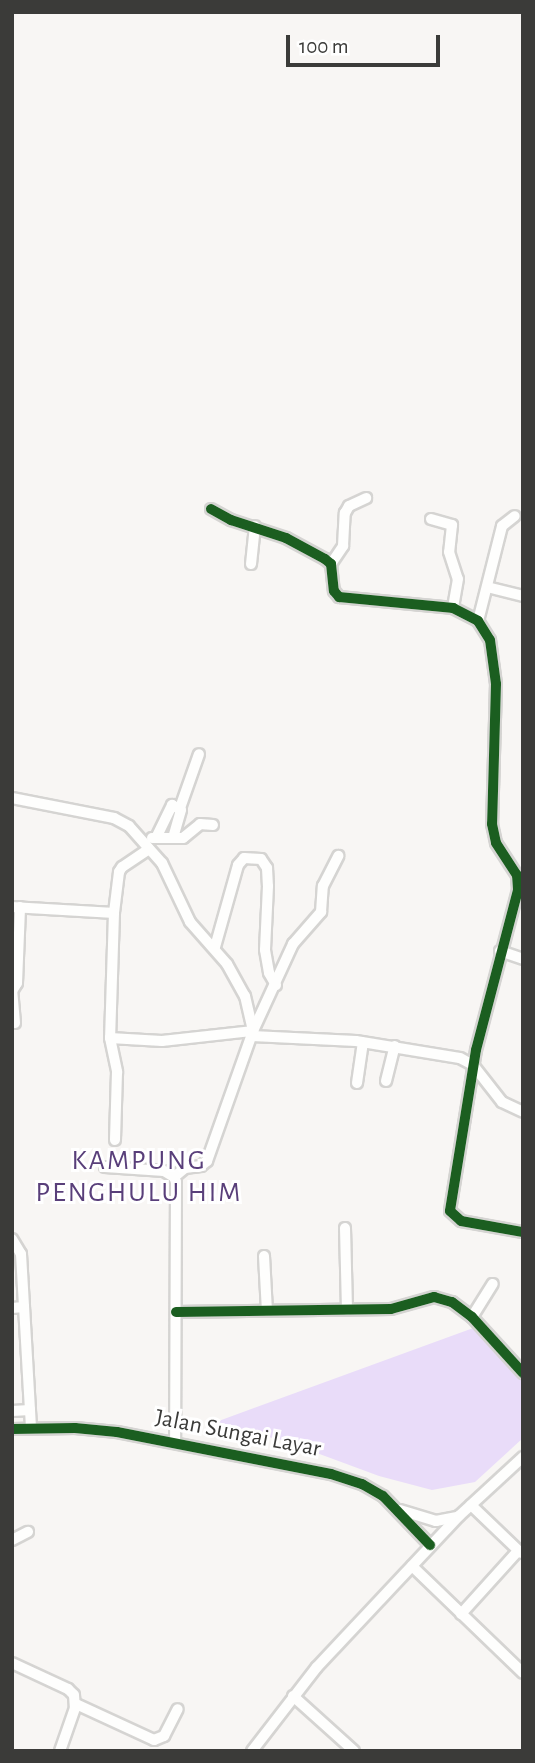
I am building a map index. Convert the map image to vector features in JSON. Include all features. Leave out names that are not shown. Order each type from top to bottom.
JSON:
[{"type":"street","points":[[366,498],[349,506],[343,546],[331,564],[334,592],[344,599],[453,608],[478,621],[490,640],[495,665],[492,824],[496,843],[519,882],[473,1065],[450,1211],[461,1221],[523,1232]]},
{"type":"street","points":[[211,509],[286,538],[331,564]]},
{"type":"street","points":[[478,621],[502,526],[514,516]]},
{"type":"street","points":[[431,519],[452,525],[449,557],[458,579],[453,608]]},
{"type":"street","points":[[251,564],[255,526]]},
{"type":"street","points":[[486,587],[523,596]]},
{"type":"street","points":[[173,838],[180,808],[199,754]]},
{"type":"street","points":[[12,798],[120,820],[141,838],[168,874],[190,922],[215,947],[242,991],[252,1034]]},
{"type":"street","points":[[156,838],[170,806],[180,808]]},
{"type":"street","points":[[141,838],[187,837],[200,824],[212,825]]},
{"type":"street","points":[[115,1140],[117,1072],[110,1038],[114,913],[119,872],[122,867],[149,849]]},
{"type":"street","points":[[174,1177],[185,1168],[201,1166],[207,1161],[252,1034],[293,944],[321,912],[323,886],[338,856]]},
{"type":"street","points":[[215,947],[238,864],[244,858],[261,859],[267,868],[268,886],[265,950],[269,973],[276,985]]},
{"type":"street","points":[[15,1023],[12,991],[17,983],[16,907],[114,913]]},
{"type":"street","points":[[500,951],[523,959]]},
{"type":"street","points":[[110,1038],[162,1041],[252,1034],[395,1046],[460,1058],[473,1065],[502,1101],[523,1112]]},
{"type":"street","points":[[357,1083],[363,1042]]},
{"type":"street","points":[[386,1081],[395,1046]]},
{"type":"street","points":[[105,1167],[156,1170],[174,1177]]},
{"type":"street","points":[[174,1177],[177,1190],[175,1441]]},
{"type":"street","points":[[345,1228],[347,1310]]},
{"type":"street","points":[[12,1239],[20,1249],[31,1428]]},
{"type":"street","points":[[264,1256],[267,1311]]},
{"type":"street","points":[[472,1317],[493,1284]]},
{"type":"street","points":[[177,1312],[397,1308],[434,1297],[452,1303],[472,1317],[523,1373]]},
{"type":"street","points":[[12,1308],[24,1307]]},
{"type":"street","points":[[12,1411],[30,1410]]},
{"type":"street","name":"Jalan Sungai Layar","points":[[12,1429],[94,1429],[175,1441],[353,1480],[373,1490],[397,1508],[430,1545]]},
{"type":"street","points":[[252,1751],[293,1696],[430,1545],[523,1457]]},
{"type":"street","points":[[461,1614],[520,1553],[471,1505]]},
{"type":"street","points":[[397,1508],[436,1521],[459,1516]]},
{"type":"street","points":[[12,1540],[28,1532]]},
{"type":"street","points":[[412,1566],[523,1673]]},
{"type":"street","points":[[12,1662],[68,1689],[76,1704],[154,1740],[164,1735],[178,1709]]},
{"type":"street","points":[[293,1696],[354,1751]]},
{"type":"street","points":[[60,1751],[76,1704]]},
{"type":"shaded area","points":[[476,1327],[523,1377],[523,1438],[475,1482],[432,1490],[379,1476],[279,1439],[205,1426]]},
{"type":"cycle path","points":[[211,509],[231,520],[286,538],[325,559],[331,564],[334,591],[339,597],[453,608],[478,621],[490,640],[496,684],[492,824],[496,843],[517,875],[518,890],[476,1050],[450,1211],[461,1221],[523,1232]]},
{"type":"cycle path","points":[[176,1312],[391,1309],[434,1297],[452,1302],[472,1317],[523,1373]]},
{"type":"cycle path","points":[[12,1429],[75,1428],[117,1432],[331,1474],[362,1484],[383,1496],[430,1545]]},
{"type":"district","name":"KAMPUNG PENGHULU HIM","points":[[139,1177]]}]
